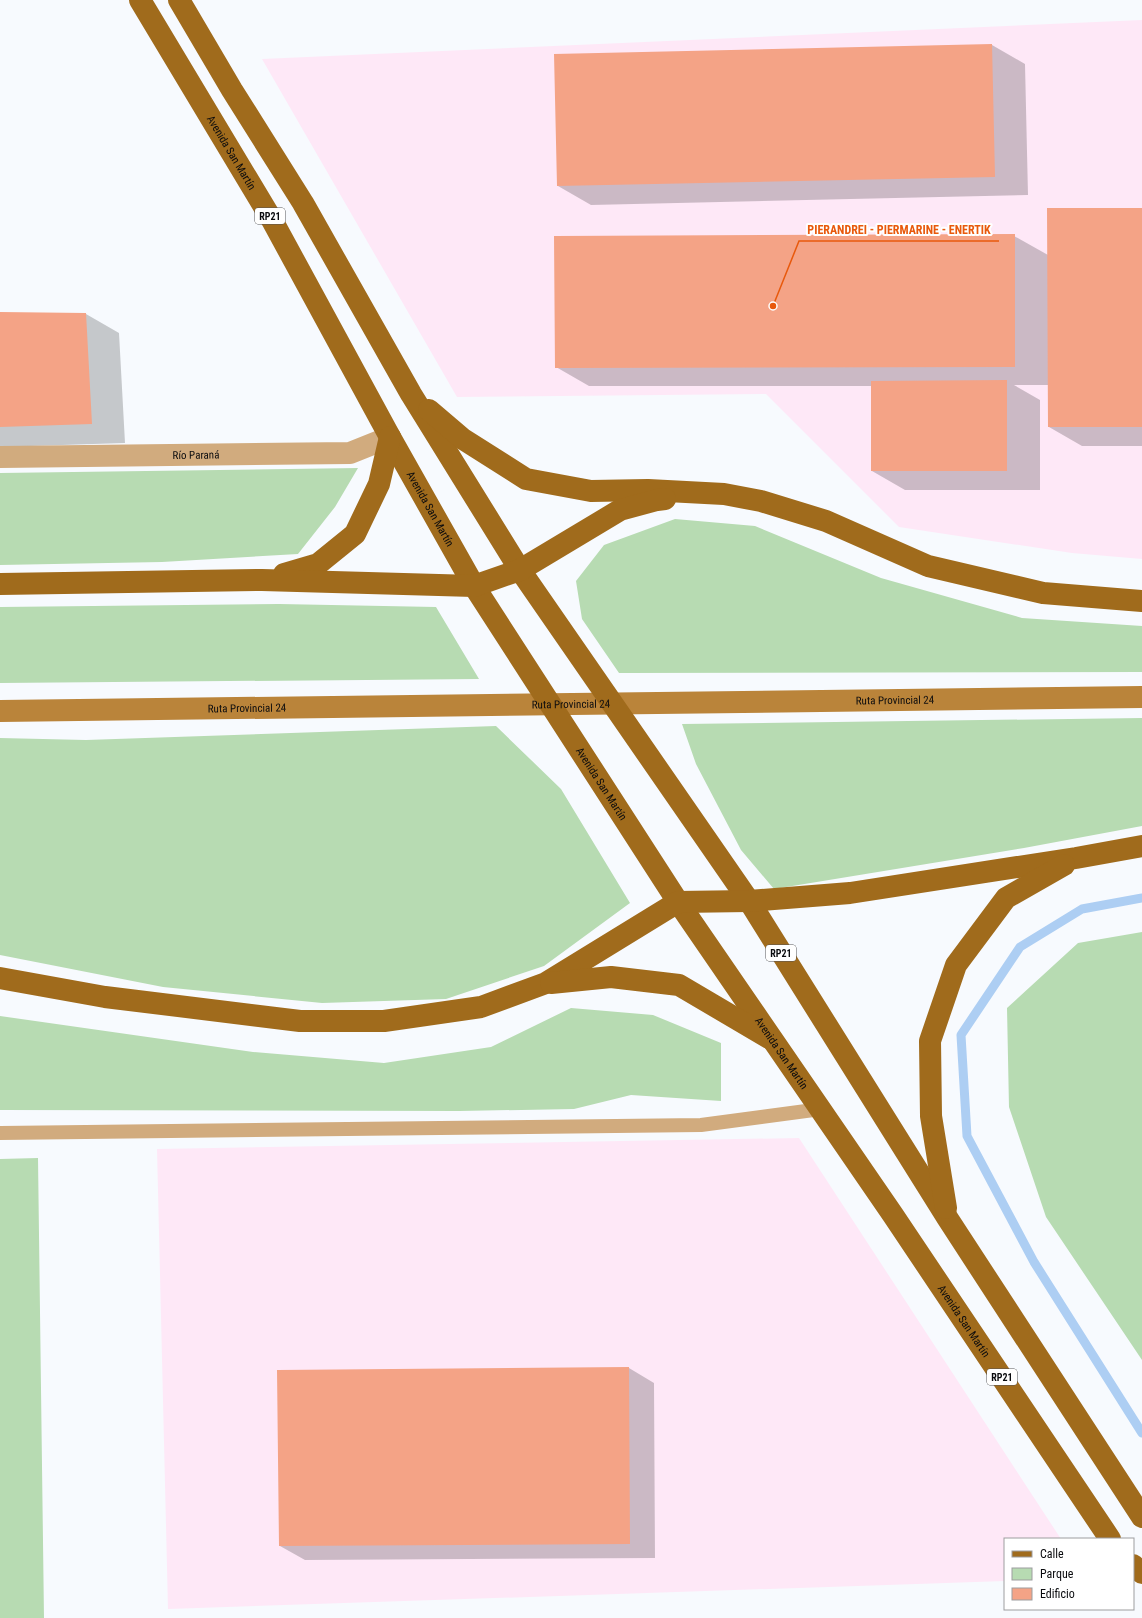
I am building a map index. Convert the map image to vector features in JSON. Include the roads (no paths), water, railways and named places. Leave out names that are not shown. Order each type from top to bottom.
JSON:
[{"type":"main road","name":"Avenida San Martín","points":[[140,0],[272,220],[390,437],[474,586],[678,902],[822,1110],[1109,1538]]},
{"type":"main road","name":"RP21","points":[[179,0],[232,90],[303,203],[411,394],[520,570],[749,901],[948,1219],[1142,1518]]},
{"type":"main road","points":[[411,394],[463,440],[526,479],[591,491],[648,490],[724,494],[762,501],[826,521],[928,566],[1043,594],[1142,601]]},
{"type":"main road","points":[[262,580],[318,564],[355,534],[379,484],[390,437]]},
{"type":"main road","points":[[0,584],[262,580],[474,586],[520,570],[620,510],[658,500],[724,494]]},
{"type":"main road","name":"Ruta Provincial 24","points":[[0,711],[1142,697]]},
{"type":"main road","points":[[0,978],[105,997],[300,1021],[384,1021],[481,1007],[546,983],[678,902],[749,901],[850,893],[1076,858],[1142,846]]},
{"type":"main road","points":[[948,1219],[931,1116],[930,1041],[956,965],[1006,898],[1076,858]]},
{"type":"main road","points":[[546,983],[611,977],[679,985],[775,1041]]},
{"type":"main road","points":[[1134,1566],[1142,1573]]},
{"type":"street","name":"Río Paraná","points":[[0,457],[350,452],[390,437]]},
{"type":"lane","points":[[0,1133],[701,1125],[822,1110]]},
{"type":"waterway","points":[[1142,898],[1082,909],[1020,947],[961,1035],[967,1136],[1034,1262],[1142,1433]]},
{"type":"place","name":"PIERANDREI - PIERMARINE - ENERTIK","points":[[773,306]]}]
